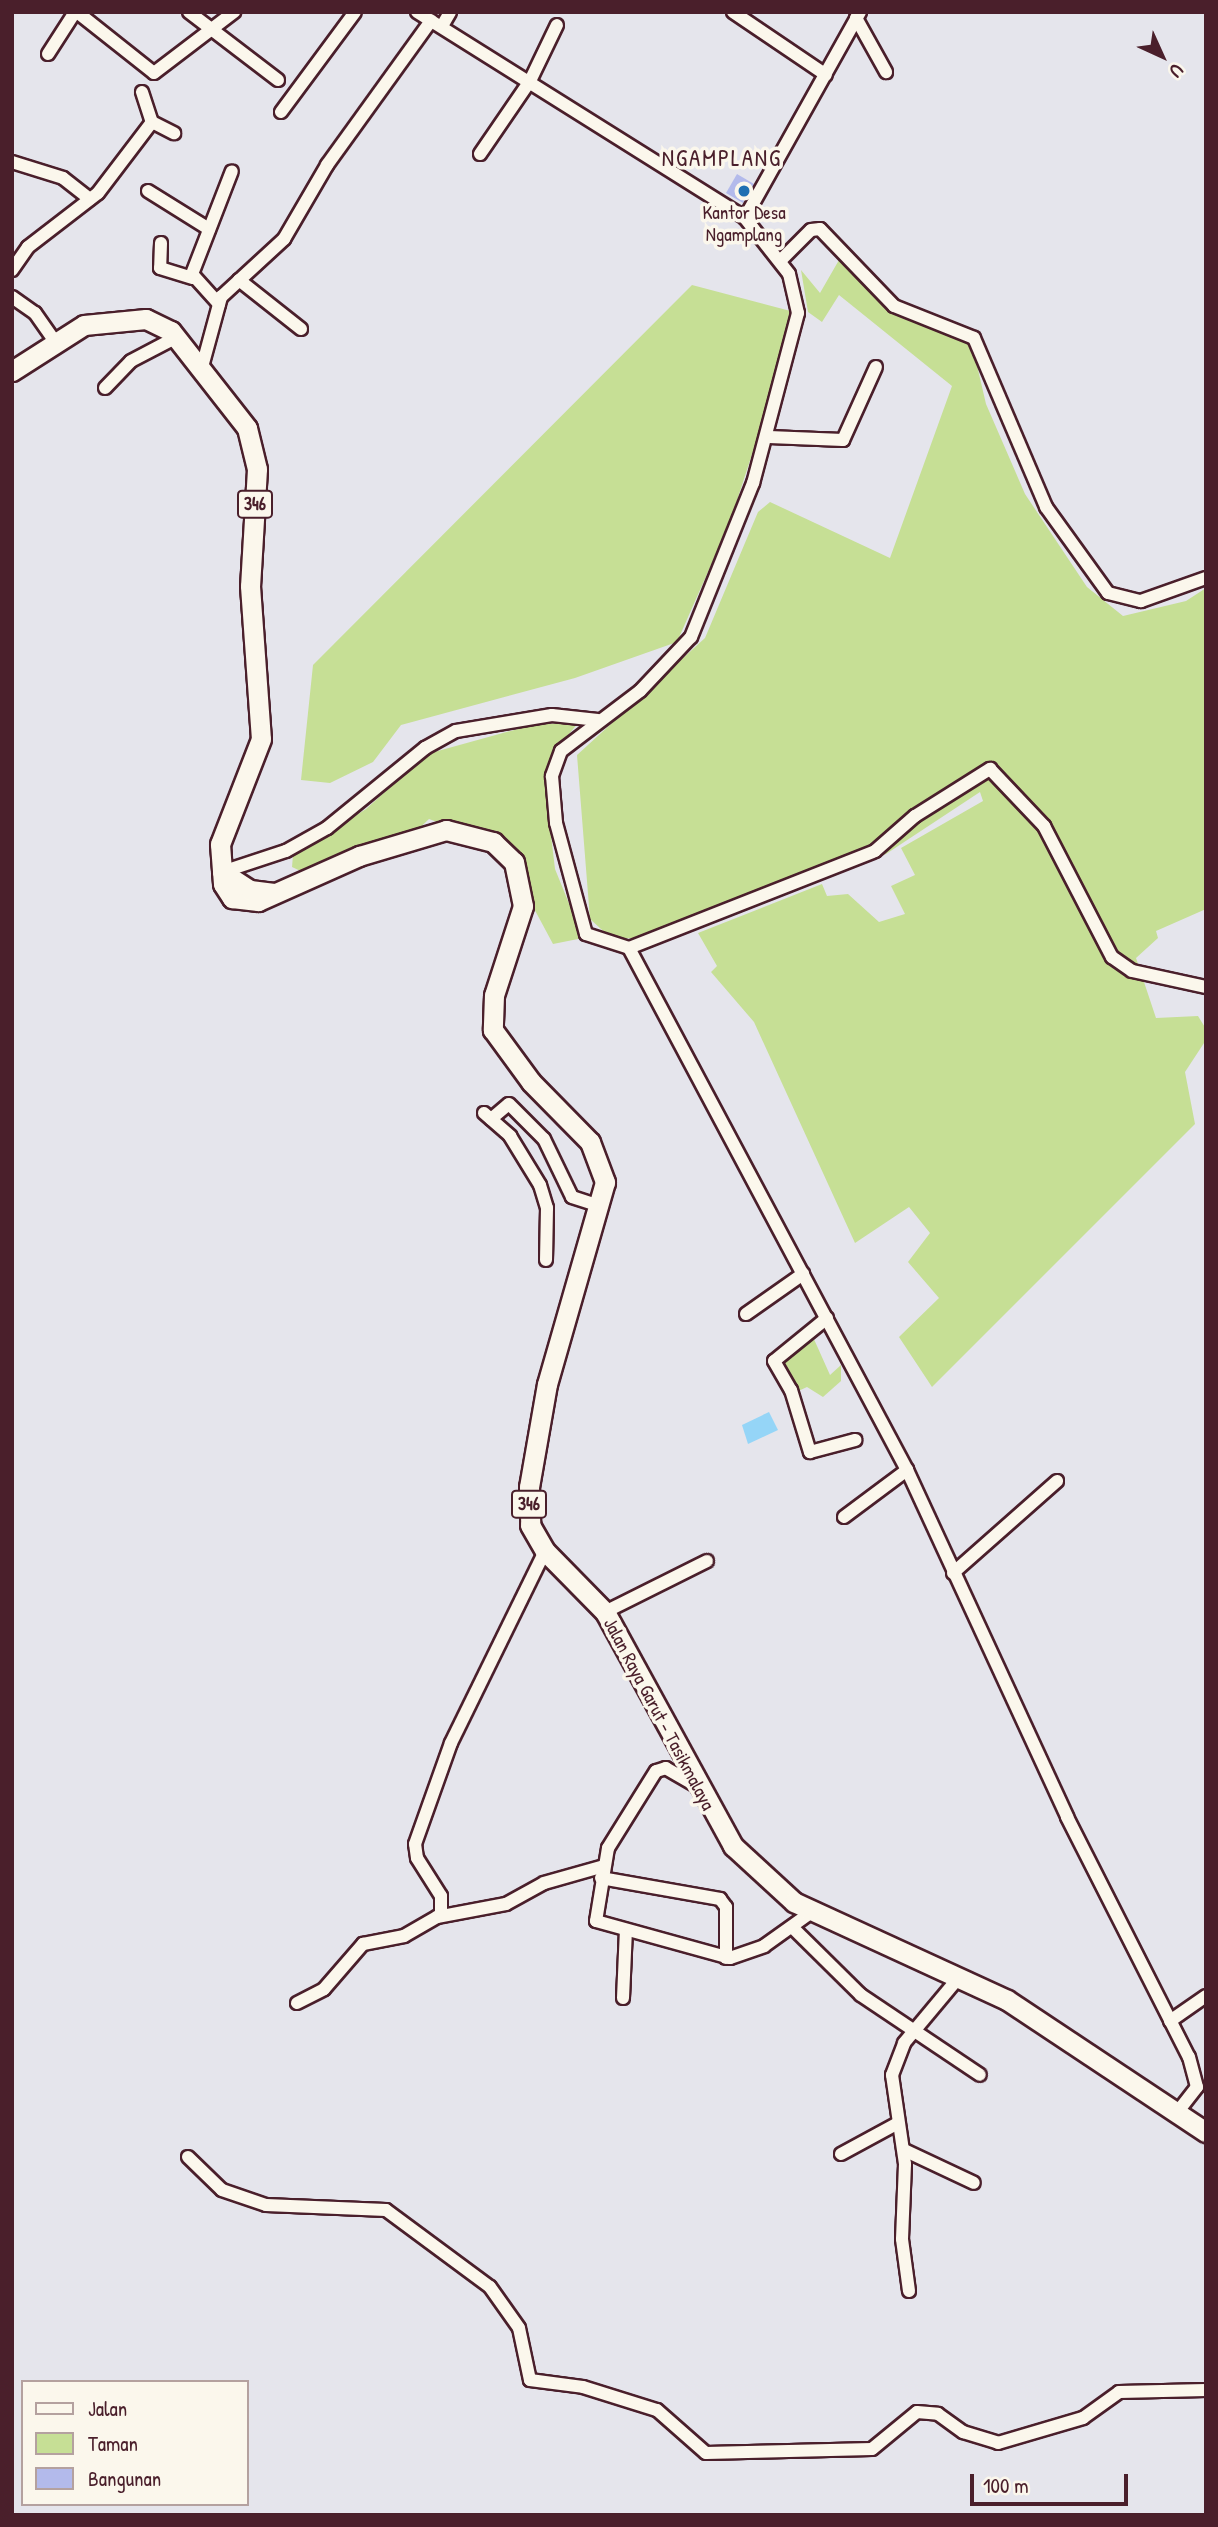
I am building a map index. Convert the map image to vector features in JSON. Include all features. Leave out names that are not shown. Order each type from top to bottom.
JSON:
[{"type":"main road","name":"346","points":[[12,371],[54,340],[93,323],[129,317],[155,322],[177,337],[247,428],[257,469],[250,586],[261,739],[252,776],[224,831],[222,872]]},
{"type":"main road","name":"Jalan Raya Garut - Tasikmalaya","points":[[222,872],[250,890],[274,893],[359,856],[446,830],[478,835],[506,851],[524,890],[523,906],[494,995],[493,1030],[597,1152],[605,1182],[566,1307],[537,1436],[529,1516],[545,1551],[605,1612],[695,1785],[755,1871],[813,1911],[960,1976],[1007,2000],[1206,2132]]},
{"type":"street","points":[[48,54],[76,12],[154,73],[234,12]]},
{"type":"street","points":[[189,12],[209,32],[278,80]]},
{"type":"street","points":[[281,112],[355,12]]},
{"type":"street","points":[[417,12],[744,218],[781,260],[799,313],[769,437],[691,637],[640,691],[598,720],[555,763],[556,823],[586,934],[629,948],[874,851],[915,816],[990,769],[1044,826],[1112,957],[1132,971],[1206,987]]},
{"type":"street","points":[[202,367],[219,304],[296,222],[327,165],[437,23],[450,12]]},
{"type":"street","points":[[741,14],[826,75]]},
{"type":"street","points":[[744,218],[858,15]]},
{"type":"street","points":[[858,15],[886,72]]},
{"type":"street","points":[[480,155],[530,81],[557,25]]},
{"type":"street","points":[[142,92],[152,122],[174,133]]},
{"type":"street","points":[[12,270],[28,247],[90,199],[152,122]]},
{"type":"street","points":[[12,162],[63,178],[90,199]]},
{"type":"street","points":[[192,278],[232,170]]},
{"type":"street","points":[[148,191],[209,229]]},
{"type":"street","points":[[781,260],[808,232],[820,229],[894,306],[974,338],[1046,507],[1108,593],[1141,601],[1206,578]]},
{"type":"street","points":[[161,243],[160,268],[192,278],[219,304]]},
{"type":"street","points":[[239,280],[301,329]]},
{"type":"street","points":[[12,297],[35,313],[54,340]]},
{"type":"street","points":[[105,388],[131,361],[177,337]]},
{"type":"street","points":[[769,437],[843,440],[876,366]]},
{"type":"street","points":[[222,872],[286,851],[327,828],[425,748],[456,731],[552,715],[598,720]]},
{"type":"street","points":[[629,948],[907,1470],[953,1573],[1170,2021],[1197,2081],[1177,2113]]},
{"type":"street","points":[[546,1260],[544,1195],[531,1166],[487,1116],[509,1104],[544,1139],[572,1197],[599,1206]]},
{"type":"street","points":[[746,1314],[803,1275]]},
{"type":"street","points":[[827,1318],[774,1361],[791,1390],[812,1454],[855,1440]]},
{"type":"street","points":[[844,1517],[907,1470]]},
{"type":"street","points":[[953,1573],[1057,1481]]},
{"type":"street","points":[[441,1916],[441,1896],[415,1844],[451,1743],[545,1551]]},
{"type":"street","points":[[605,1612],[708,1561]]},
{"type":"street","points":[[695,1785],[666,1768],[656,1771],[621,1821],[603,1872],[593,1917],[626,1930],[726,1958],[793,1928],[813,1911]]},
{"type":"street","points":[[297,2003],[324,1989],[360,1946],[404,1936],[441,1916],[506,1904],[544,1883],[603,1872],[720,1899],[726,1907],[726,1958]]},
{"type":"street","points":[[793,1928],[861,1995],[980,2076]]},
{"type":"street","points":[[623,1998],[626,1930]]},
{"type":"street","points":[[909,2291],[903,2237],[904,2150],[892,2076],[914,2030],[960,1976]]},
{"type":"street","points":[[1170,2021],[1206,1997]]},
{"type":"street","points":[[841,2154],[898,2123]]},
{"type":"street","points":[[904,2150],[974,2183]]},
{"type":"street","points":[[188,2157],[222,2190],[266,2206],[386,2210],[490,2287],[519,2328],[530,2380],[583,2387],[657,2410],[706,2454],[872,2449],[917,2412],[938,2414],[963,2432],[998,2443],[1083,2418],[1119,2392],[1206,2390]]},
{"type":"green space","points":[[839,260],[895,314],[972,344],[986,404],[1025,494],[1087,587],[1123,616],[1186,601],[1206,588],[1206,909],[1156,931],[1158,938],[1136,958],[1156,1018],[1198,1016],[1206,1029],[1206,1040],[1185,1072],[1195,1124],[932,1387],[899,1337],[939,1298],[908,1262],[930,1233],[909,1207],[855,1243],[754,1022],[711,972],[717,966],[698,933],[822,884],[827,896],[848,894],[879,922],[905,914],[891,886],[915,875],[901,848],[983,801],[980,792],[886,854],[641,948],[633,938],[612,939],[590,919],[577,755],[705,638],[758,512],[770,502],[890,558],[952,386],[839,295],[822,322],[808,312],[801,270],[820,293]]},
{"type":"green space","points":[[692,285],[798,313],[730,522],[677,642],[575,678],[401,725],[373,762],[330,783],[301,780],[313,665]]},
{"type":"green space","points":[[579,722],[553,753],[544,777],[555,869],[583,938],[553,944],[500,845],[429,819],[407,840],[307,874],[292,867],[293,855],[366,809],[427,754],[532,725]]},
{"type":"green space","points":[[826,1321],[813,1337],[830,1375],[841,1365],[841,1381],[823,1397],[807,1387],[794,1393],[777,1362]]},
{"type":"water","points":[[769,1412],[778,1430],[748,1444],[742,1425]]},
{"type":"building","name":"Kantor Desa Ngamplang","points":[[737,174],[754,184],[743,203],[726,193]]},
{"type":"place","name":"Kantor Desa Ngamplang","points":[[744,191]]},
{"type":"district","name":"NGAMPLANG","points":[[722,158]]}]
